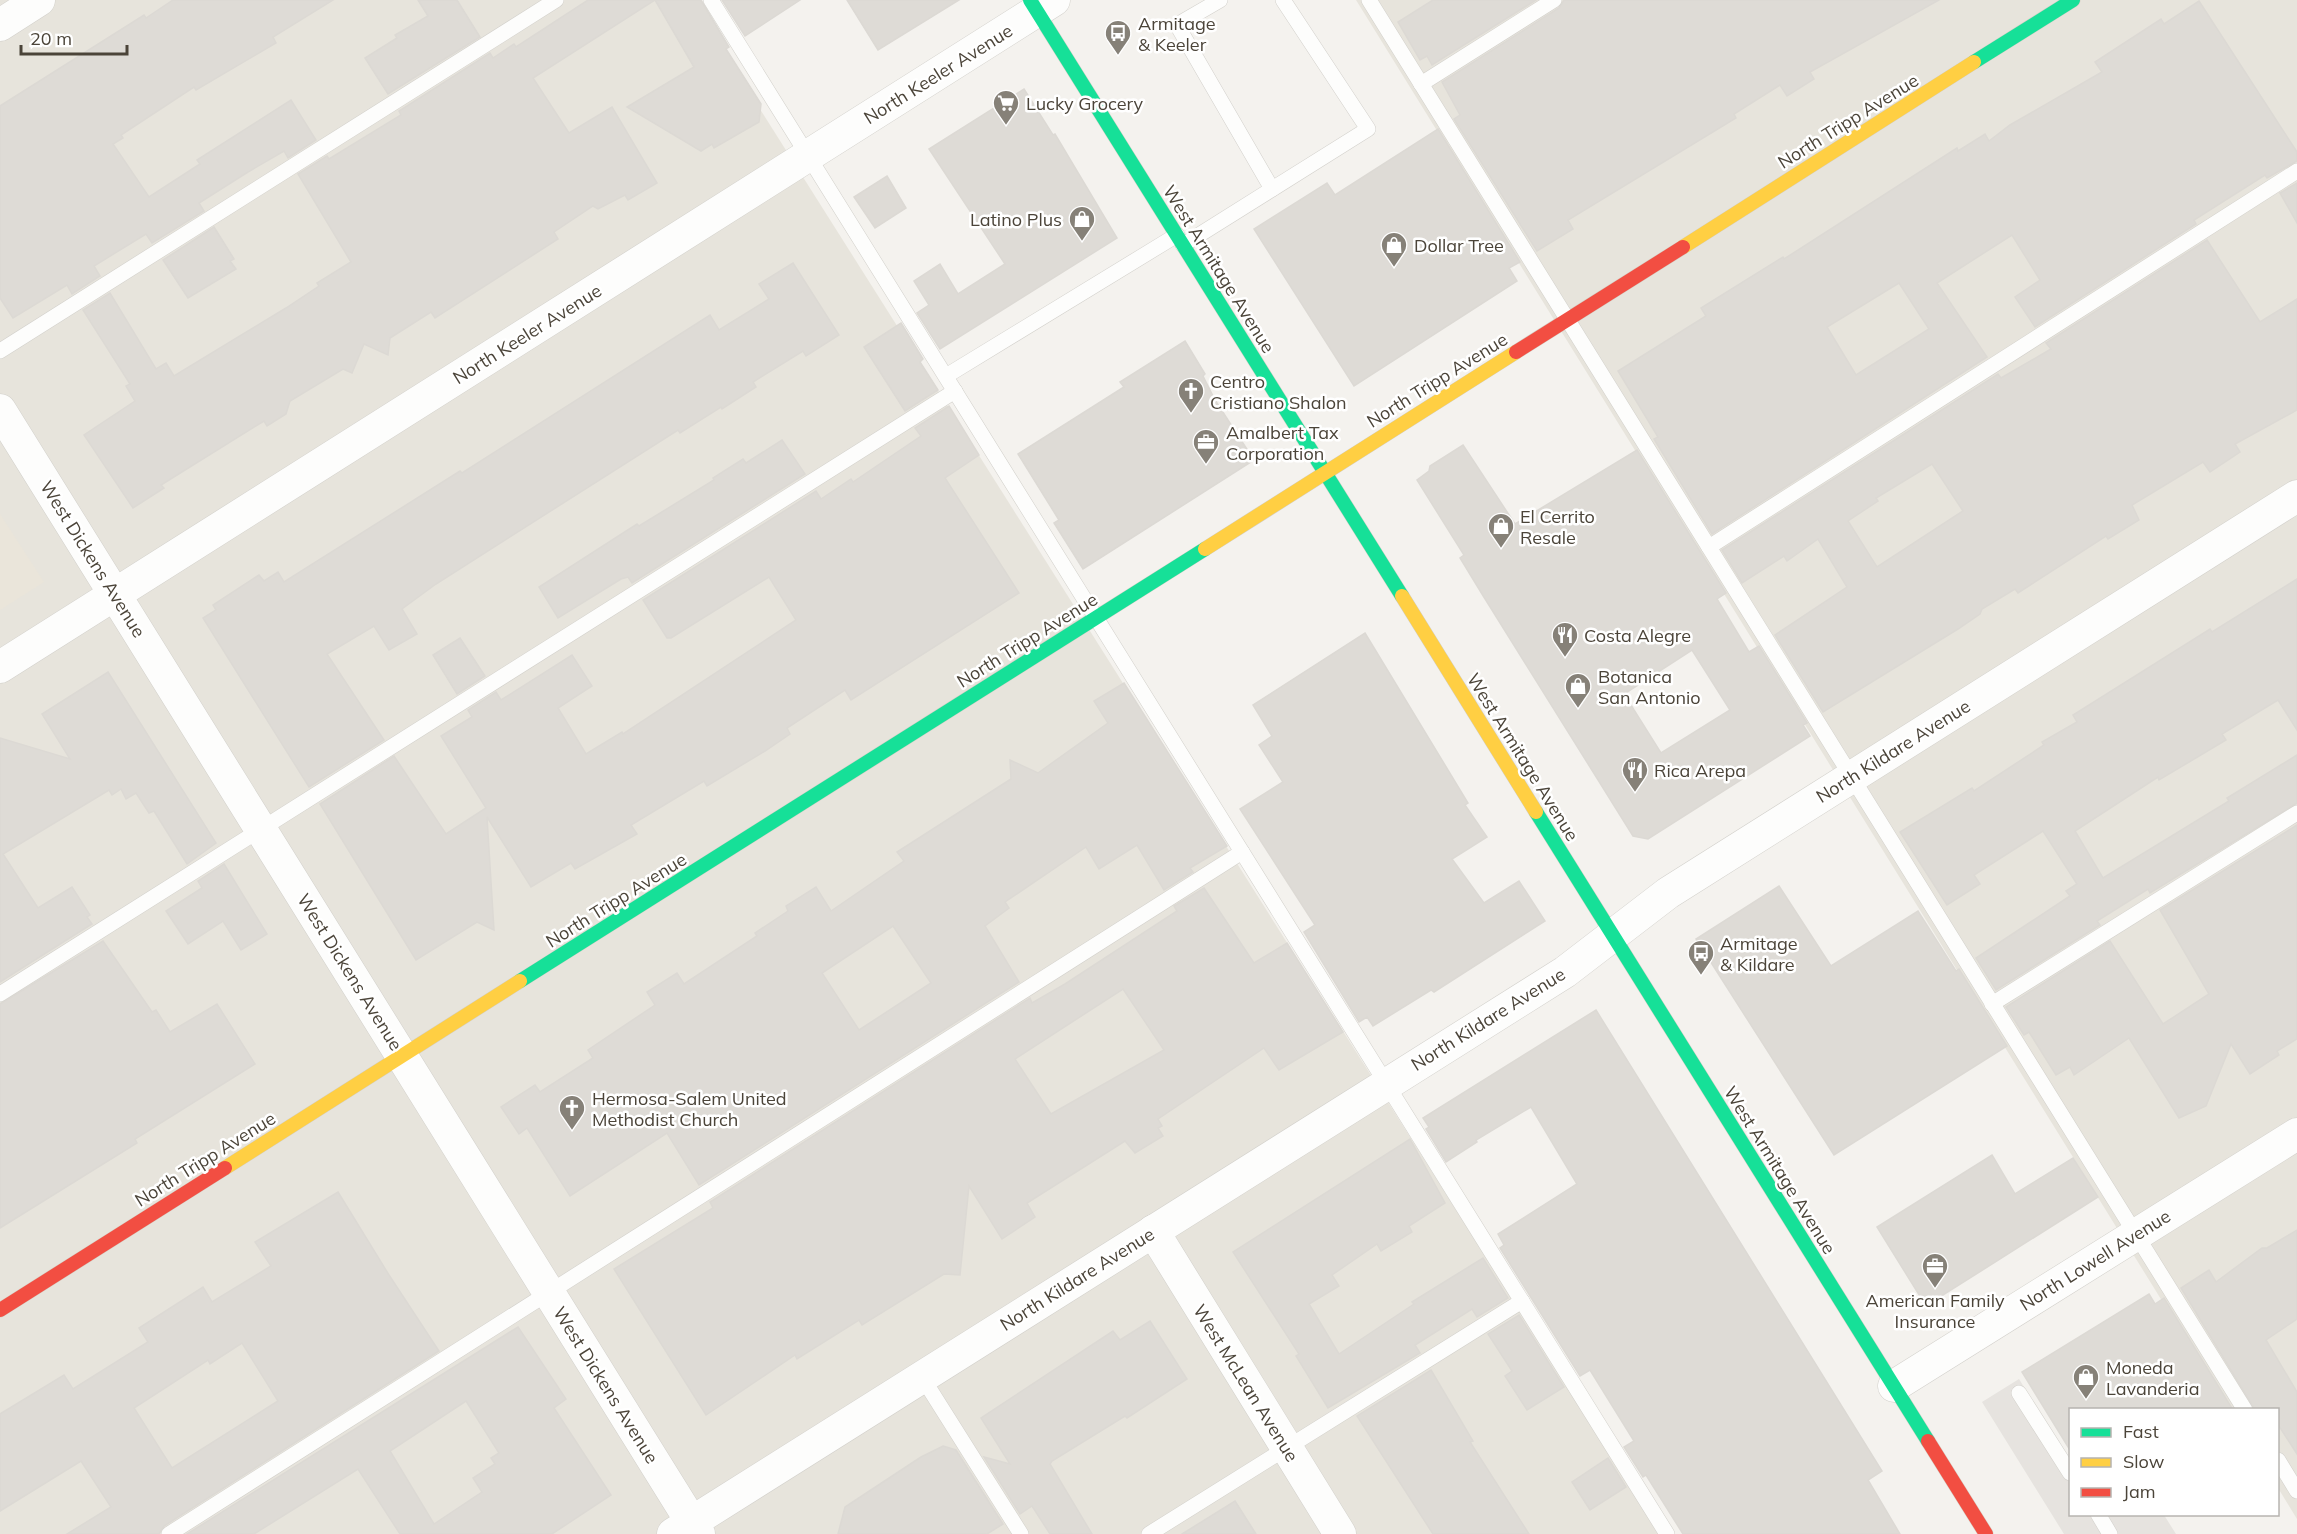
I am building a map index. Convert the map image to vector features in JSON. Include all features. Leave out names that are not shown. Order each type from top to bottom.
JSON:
[{"type":"street","points":[[0,25],[39,0]]},
{"type":"street","name":"North Tripp Avenue","points":[[0,1310],[2073,0]]},
{"type":"street","name":"North Keeler Avenue","points":[[0,667],[808,156],[1041,4]]},
{"type":"street","name":"West Armitage Avenue","points":[[1041,4],[1180,240],[1986,1534]]},
{"type":"street","name":"West Dickens Avenue","points":[[0,410],[549,1292],[688,1530]]},
{"type":"street","name":"North Kildare Avenue","points":[[688,1530],[922,1377],[1565,972],[1668,893],[2297,496]]},
{"type":"street","name":"North Lowell Avenue","points":[[1894,1386],[2297,1134]]},
{"type":"street","name":"West McLean Avenue","points":[[1153,1232],[1340,1534]]},
{"type":"lane","points":[[0,351],[555,0]]},
{"type":"lane","points":[[711,0],[1667,1534]]},
{"type":"lane","points":[[1220,0],[1177,25],[1272,189]]},
{"type":"lane","points":[[946,376],[1272,189],[1368,129],[1283,0]]},
{"type":"lane","points":[[1369,0],[2245,1408]]},
{"type":"lane","points":[[1421,84],[1554,0]]},
{"type":"lane","points":[[1709,546],[2297,171]]},
{"type":"lane","points":[[0,994],[955,391]]},
{"type":"lane","points":[[1992,1004],[2297,813]]},
{"type":"lane","points":[[168,1534],[1242,852]]},
{"type":"lane","points":[[1149,1534],[1522,1301]]},
{"type":"lane","points":[[922,1377],[1021,1534]]},
{"type":"lane","points":[[2019,1393],[2069,1471]]},
{"type":"lane","points":[[2297,1461],[2280,1465],[2297,1491]]},
{"type":"shaded area","points":[[0,0],[691,0],[1661,1534],[0,1534]]},
{"type":"shaded area","points":[[1356,0],[2297,0],[2297,1519],[2279,1490],[2279,1408],[2228,1408]]},
{"type":"shaded area","points":[[0,514],[44,582],[0,610]]},
{"type":"shaded area","points":[[2019,1379],[2069,1459],[2069,1516],[2165,1516],[2176,1534],[2064,1534],[1982,1402]]},
{"type":"building","points":[[173,0],[333,0],[273,37],[276,43],[196,90],[194,87],[121,135],[123,138],[113,144],[149,197],[200,164],[197,160],[291,100],[316,140],[288,158],[284,151],[248,172],[199,203],[204,211],[152,243],[146,234],[94,266],[100,276],[72,294],[67,285],[13,318],[0,298],[0,106],[144,15],[146,18]]},
{"type":"building","points":[[418,0],[457,0],[480,37],[388,94],[365,58],[397,38],[395,35],[428,16]]},
{"type":"building","points":[[588,0],[655,0],[533,78],[569,133],[612,107],[657,183],[628,200],[625,195],[598,209],[593,206],[554,232],[558,239],[435,318],[431,312],[390,338],[388,355],[364,344],[352,373],[343,369],[290,401],[286,414],[267,426],[264,421],[161,485],[164,488],[133,508],[84,435],[135,401],[126,386],[130,384],[83,310],[110,293],[156,369],[166,363],[174,376],[286,308],[319,286],[317,283],[351,262],[298,174],[327,156],[329,159],[401,115],[399,111],[490,53],[493,58],[514,44],[516,47]]},
{"type":"building","points":[[655,0],[701,0],[729,47],[726,49],[761,104],[759,122],[714,148],[712,144],[701,151],[627,107],[694,67]]},
{"type":"building","points":[[722,0],[800,0],[745,36]]},
{"type":"building","points":[[847,0],[959,0],[878,50]]},
{"type":"building","points":[[1433,0],[1536,0],[1432,65],[1427,56],[1420,60],[1398,22]]},
{"type":"building","points":[[1564,0],[1939,0],[1810,72],[1814,79],[1787,96],[1780,85],[1734,114],[1736,118],[1568,220],[1573,229],[1537,251],[1454,119],[1460,115],[1442,82],[1559,8]]},
{"type":"building","points":[[2199,1],[2297,152],[2297,161],[2267,178],[2265,175],[2194,220],[2196,224],[2035,327],[2015,297],[2040,280],[2012,235],[1937,283],[1987,357],[1712,534],[1654,439],[1658,437],[1618,371],[1706,316],[1701,308],[1783,257],[1784,259],[1957,148],[1958,151],[1985,134],[1989,141],[2010,125],[2102,72],[2095,62],[2161,19],[2164,24]],"holes":[[[1899,283],[1929,329],[1856,375],[1827,327]]]},
{"type":"building","points":[[1024,89],[1053,135],[1055,134],[1117,238],[940,349],[917,313],[929,305],[914,281],[940,264],[958,294],[1005,264],[929,149]]},
{"type":"building","name":"Dollar Tree","points":[[1438,129],[1520,262],[1509,268],[1517,281],[1354,386],[1254,229],[1327,183],[1335,195]]},
{"type":"building","points":[[887,176],[906,208],[875,228],[854,197]]},
{"type":"building","points":[[2297,183],[2297,223],[2280,193]]},
{"type":"building","points":[[214,227],[234,259],[230,261],[236,269],[188,298],[163,260]]},
{"type":"building","points":[[2207,240],[2260,322],[2297,299],[2297,410],[2235,444],[2240,452],[2210,472],[2203,462],[2132,505],[2139,520],[2108,539],[2106,536],[2018,593],[2015,589],[1982,609],[1980,614],[1958,629],[1823,712],[1775,635],[1847,587],[1818,539],[1787,561],[1784,556],[1742,583],[1722,550],[1998,374],[2001,378],[2051,349],[2046,343]],"holes":[[[1932,464],[1963,511],[1877,567],[1848,521],[1878,501],[1876,498]]]},
{"type":"building","points":[[793,263],[839,335],[806,356],[803,351],[753,382],[756,387],[722,409],[721,407],[680,433],[678,430],[436,584],[402,609],[417,634],[389,650],[374,626],[327,654],[384,740],[309,787],[203,618],[216,610],[213,605],[259,575],[264,581],[278,572],[284,582],[460,471],[462,473],[710,315],[719,330],[769,299],[759,284]]},
{"type":"building","points":[[901,323],[923,359],[920,362],[938,390],[905,411],[864,347]]},
{"type":"building","points":[[1185,341],[1205,374],[1203,376],[1215,400],[1254,460],[1083,569],[1054,523],[1059,520],[1018,454],[1124,387],[1120,382]]},
{"type":"building","points":[[949,406],[979,455],[945,478],[1019,593],[851,700],[845,690],[787,728],[790,734],[765,751],[707,786],[704,781],[631,825],[637,834],[575,869],[571,863],[531,887],[487,817],[494,930],[477,922],[416,960],[320,804],[394,756],[446,834],[486,808],[441,736],[472,717],[468,710],[496,692],[501,700],[572,655],[592,686],[558,708],[586,754],[622,732],[623,734],[796,620],[769,577],[671,638],[667,638],[643,600],[816,491],[821,499],[851,479],[853,482],[921,436],[915,428]]},
{"type":"building","points":[[782,440],[805,474],[632,583],[628,577],[621,579],[558,618],[539,587],[637,524],[639,526],[714,480],[713,478],[743,459],[746,463]]},
{"type":"building","points":[[1463,445],[1515,524],[1637,450],[1726,593],[1717,599],[1749,652],[1759,646],[1807,723],[1803,725],[1810,736],[1648,839],[1633,836],[1460,558],[1464,555],[1417,480],[1429,471],[1430,466]],"holes":[[[1692,650],[1730,710],[1661,753],[1624,694]]]},
{"type":"building","points":[[2297,579],[2297,730],[2278,700],[2222,734],[2226,740],[2159,780],[2158,777],[2075,831],[2103,878],[2229,801],[2227,798],[2297,755],[2297,803],[2150,893],[2148,889],[2097,921],[2100,925],[1996,990],[1976,958],[2070,896],[2066,891],[2077,884],[2043,831],[1974,875],[1980,884],[1947,905],[1900,832],[1972,788],[1974,791],[2044,745],[2042,742],[2077,722],[2073,715],[2210,629],[2212,632]]},
{"type":"building","points":[[1365,633],[1468,803],[1465,805],[1487,837],[1452,859],[1484,903],[1519,881],[1545,921],[1434,992],[1431,990],[1373,1026],[1367,1017],[1359,1022],[1304,932],[1315,925],[1240,809],[1283,782],[1259,745],[1272,736],[1253,705]]},
{"type":"building","points":[[460,638],[485,676],[457,694],[433,655]]},
{"type":"building","points":[[108,672],[216,843],[187,864],[154,811],[149,813],[136,793],[126,799],[121,789],[112,795],[109,790],[3,854],[38,908],[72,887],[90,915],[87,917],[92,924],[0,982],[0,738],[70,759],[42,714]]},
{"type":"building","points":[[1124,683],[1227,846],[1190,868],[1193,872],[1164,890],[1137,845],[1099,869],[1086,847],[1005,902],[1009,908],[985,926],[1019,982],[699,1185],[667,1133],[570,1196],[527,1128],[519,1134],[501,1107],[535,1085],[540,1092],[593,1058],[588,1050],[655,1005],[647,992],[677,973],[684,984],[757,936],[755,933],[788,911],[786,906],[816,887],[831,911],[904,861],[897,852],[1011,779],[1010,760],[1038,773],[1108,723],[1094,701]],"holes":[[[893,926],[931,983],[859,1030],[822,973]]]},
{"type":"building","points":[[2297,825],[2297,1039],[2277,1051],[2279,1055],[2250,1074],[2231,1044],[2206,1106],[2179,1118],[2129,1038],[2074,1075],[2070,1067],[2056,1075],[2029,1032],[2024,1035],[2006,1007],[2110,941],[2163,1024],[2209,994],[2160,910]]},
{"type":"building","points":[[224,864],[267,934],[241,950],[223,921],[188,944],[166,911],[202,888],[198,881]]},
{"type":"building","points":[[1779,886],[1831,966],[1918,911],[1956,971],[1959,969],[2007,1046],[1834,1155],[1696,939]]},
{"type":"building","points":[[1204,888],[1254,963],[1287,943],[1343,1032],[1279,1070],[1264,1048],[1158,1119],[1162,1126],[1158,1128],[1163,1136],[1135,1153],[1125,1141],[1027,1203],[1035,1217],[1002,1239],[969,1186],[960,1275],[944,1274],[862,1325],[859,1320],[797,1359],[795,1355],[706,1415],[614,1269],[713,1208],[710,1202],[1030,998],[1032,1003],[1065,984],[1177,911],[1174,906]],"holes":[[[1123,989],[1164,1050],[1051,1114],[1015,1059]]]},
{"type":"building","points":[[103,941],[152,1012],[156,1010],[170,1032],[217,1004],[255,1064],[135,1139],[137,1143],[0,1228],[0,1004]]},
{"type":"building","points":[[1596,1010],[1882,1471],[1868,1480],[1900,1534],[1683,1534],[1646,1475],[1643,1477],[1624,1447],[1634,1441],[1590,1370],[1580,1376],[1500,1248],[1504,1245],[1498,1234],[1577,1184],[1531,1107],[1476,1140],[1477,1142],[1446,1162],[1426,1129],[1429,1127],[1423,1118]]},
{"type":"building","points":[[1410,1139],[1445,1203],[1409,1226],[1412,1232],[1381,1251],[1377,1244],[1332,1275],[1339,1286],[1309,1304],[1339,1354],[1414,1304],[1412,1302],[1483,1258],[1508,1298],[1477,1317],[1472,1309],[1415,1345],[1420,1353],[1328,1408],[1296,1356],[1299,1354],[1233,1252]]},
{"type":"building","points":[[1992,1155],[2015,1194],[2073,1158],[2098,1197],[1932,1302],[1921,1298],[1877,1227]]},
{"type":"building","points":[[338,1192],[439,1351],[164,1526],[159,1534],[67,1534],[111,1507],[81,1461],[0,1511],[0,1414],[64,1375],[73,1389],[148,1342],[139,1328],[203,1287],[212,1302],[271,1266],[255,1242]],"holes":[[[242,1343],[278,1401],[172,1468],[134,1408],[208,1360],[210,1364]]]},
{"type":"building","points":[[2297,1230],[2297,1319],[2266,1340],[2297,1392],[2297,1454],[2279,1426],[2279,1408],[2254,1408],[2181,1288],[2209,1270],[2216,1282],[2262,1248],[2267,1248]]},
{"type":"building","points":[[2149,1294],[2155,1304],[2164,1298],[2232,1408],[2069,1408],[2069,1448],[2022,1372]]},
{"type":"building","points":[[1519,1315],[1564,1387],[1527,1410],[1505,1376],[1512,1371],[1488,1334]]},
{"type":"building","points":[[1150,1321],[1187,1379],[1127,1418],[1125,1416],[1052,1461],[1050,1464],[1092,1534],[1050,1534],[1032,1506],[1020,1514],[984,1457],[1010,1464],[981,1418],[1113,1331],[1120,1340]]},
{"type":"building","points":[[518,1327],[566,1399],[554,1408],[611,1495],[552,1534],[400,1534],[358,1469],[254,1534],[187,1534]],"holes":[[[466,1401],[499,1453],[491,1458],[495,1464],[473,1478],[482,1492],[434,1524],[390,1451]]]},
{"type":"building","points":[[1431,1370],[1473,1441],[1470,1442],[1529,1534],[1433,1534],[1357,1416]]},
{"type":"building","points":[[943,1446],[956,1450],[1003,1524],[987,1534],[838,1534],[845,1507],[921,1457]]},
{"type":"building","points":[[1608,1458],[1626,1487],[1590,1510],[1572,1482]]},
{"type":"building","points":[[1235,1501],[1256,1534],[1182,1534]]},
{"type":"traffic: fast","points":[[1030,0],[1402,596]]},
{"type":"traffic: fast","points":[[1974,62],[2073,0]]},
{"type":"traffic: fast","points":[[520,981],[1205,549]]},
{"type":"traffic: fast","points":[[1536,812],[1928,1441]]},
{"type":"traffic: slow","points":[[1683,247],[1974,62]]},
{"type":"traffic: slow","points":[[1205,549],[1516,352]]},
{"type":"traffic: slow","points":[[1402,596],[1536,812]]},
{"type":"traffic: slow","points":[[225,1168],[520,981]]},
{"type":"traffic: jam","points":[[1516,352],[1683,247]]},
{"type":"traffic: jam","points":[[0,1310],[225,1168]]},
{"type":"traffic: jam","points":[[1928,1441],[1986,1534]]},
{"type":"place","name":"Armitage & Keeler","points":[[1118,56]]},
{"type":"place","name":"Lucky Grocery","points":[[1006,126]]},
{"type":"place","name":"Latino Plus","points":[[1082,242]]},
{"type":"place","name":"Dollar Tree","points":[[1394,268]]},
{"type":"place","name":"Centro Cristiano Shalon","points":[[1191,414]]},
{"type":"place","name":"Amalbert Tax Corporation","points":[[1206,465]]},
{"type":"place","name":"El Cerrito Resale","points":[[1501,549]]},
{"type":"place","name":"Costa Alegre","points":[[1565,658]]},
{"type":"place","name":"Botanica San Antonio","points":[[1578,709]]},
{"type":"place","name":"Rica Arepa","points":[[1635,793]]},
{"type":"place","name":"Armitage & Kildare","points":[[1701,976]]},
{"type":"place","name":"Hermosa-Salem United Methodist Church","points":[[572,1131]]},
{"type":"place","name":"American Family Insurance","points":[[1935,1289]]},
{"type":"place","name":"Moneda Lavanderia","points":[[2086,1400]]}]
